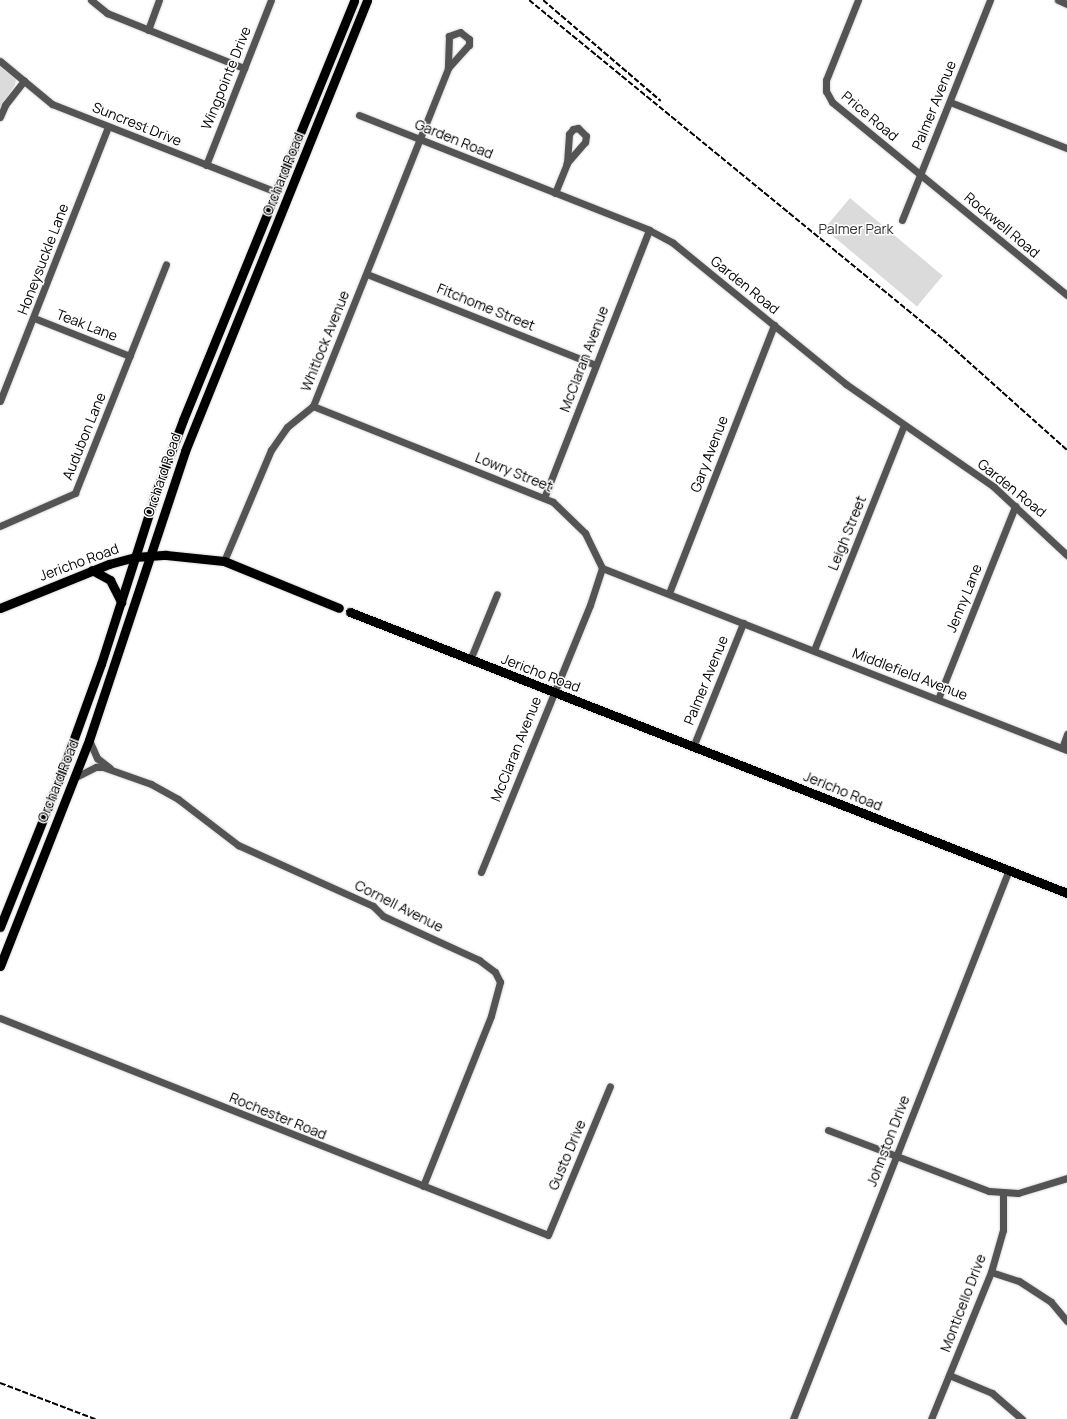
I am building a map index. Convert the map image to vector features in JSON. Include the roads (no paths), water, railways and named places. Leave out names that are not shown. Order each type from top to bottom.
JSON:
[{"type":"main road","name":"Orchard Road","points":[[0,927],[60,777],[102,664],[135,557],[183,420],[354,0]]},
{"type":"main road","name":"Orchard Road","points":[[0,966],[90,740],[184,451],[367,0]]},
{"type":"main road","name":"Jericho Road","points":[[0,608],[92,570],[135,557],[191,556],[224,561],[339,608]]},
{"type":"main road","points":[[92,570],[110,580],[121,602]]},
{"type":"main road","name":"Jericho Road","points":[[350,612],[1008,872],[1067,893]]},
{"type":"street","points":[[91,0],[107,13],[244,68]]},
{"type":"street","points":[[148,30],[159,0]]},
{"type":"street","name":"Wingpointe Drive","points":[[206,165],[271,0]]},
{"type":"street","name":"Price Road","points":[[858,0],[828,76],[826,91],[832,102],[920,174]]},
{"type":"street","name":"Palmer Avenue","points":[[902,220],[990,0]]},
{"type":"street","points":[[1058,0],[1067,4]]},
{"type":"street","points":[[460,32],[469,39],[469,45],[448,68],[449,36],[460,32]]},
{"type":"street","name":"Suncrest Drive","points":[[0,61],[52,104],[276,192]]},
{"type":"street","name":"Whitlock Avenue","points":[[224,561],[271,450],[287,426],[313,406],[448,68]]},
{"type":"street","points":[[0,117],[5,105],[24,81]]},
{"type":"street","points":[[950,102],[1067,148]]},
{"type":"street","name":"Garden Road","points":[[359,115],[649,230],[673,243],[846,384],[994,487],[1067,554]]},
{"type":"street","name":"Honeysuckle Lane","points":[[0,401],[108,127]]},
{"type":"street","points":[[555,193],[567,163],[569,134],[573,128],[578,128],[586,136],[585,142],[567,163]]},
{"type":"street","name":"Rockwell Road","points":[[920,174],[1067,295]]},
{"type":"street","name":"McClaran Avenue","points":[[544,498],[649,230]]},
{"type":"street","name":"Audubon Lane","points":[[0,526],[75,493],[166,264]]},
{"type":"street","name":"Fitchome Street","points":[[367,274],[596,364]]},
{"type":"street","name":"Teak Lane","points":[[34,318],[130,356]]},
{"type":"street","name":"Gary Avenue","points":[[669,593],[774,325]]},
{"type":"street","name":"Lowry Street","points":[[313,406],[544,498],[568,514],[585,533],[602,568]]},
{"type":"street","name":"Leigh Street","points":[[814,650],[904,425]]},
{"type":"street","name":"Jenny Lane","points":[[938,699],[1015,506]]},
{"type":"street","points":[[602,568],[743,623]]},
{"type":"street","name":"McClaran Avenue","points":[[481,872],[552,692],[590,605],[602,568]]},
{"type":"street","points":[[470,660],[497,594]]},
{"type":"street","name":"Jericho Road","points":[[339,608],[350,612]]},
{"type":"street","name":"Palmer Avenue","points":[[693,747],[743,623]]},
{"type":"street","name":"Middlefield Avenue","points":[[743,623],[1064,749]]},
{"type":"street","points":[[1064,749],[1067,734]]},
{"type":"street","name":"Cornell Avenue","points":[[90,740],[97,758],[110,768],[151,784],[178,799],[238,845],[257,855],[372,906],[383,916],[479,960],[495,972],[500,982],[491,1016],[423,1186]]},
{"type":"street","name":"Cornell Avenue","points":[[74,778],[96,767],[110,768]]},
{"type":"street","name":"Johnston Drive","points":[[793,1419],[1008,872]]},
{"type":"street","name":"Rochester Road","points":[[0,1018],[548,1235]]},
{"type":"street","name":"Gusto Drive","points":[[548,1235],[610,1086]]},
{"type":"street","points":[[828,1130],[896,1158],[974,1187],[1003,1193],[1033,1190],[1067,1178]]},
{"type":"street","name":"Monticello Drive","points":[[931,1419],[991,1272],[1003,1230],[1003,1193]]},
{"type":"street","points":[[991,1272],[1019,1281],[1051,1302],[1067,1321]]},
{"type":"street","points":[[949,1375],[992,1393],[1022,1419]]},
{"type":"railway","points":[[529,0],[943,339],[1067,450]]},
{"type":"railway","points":[[543,0],[661,101]]},
{"type":"railway","points":[[0,1383],[95,1419]]},
{"type":"park label","name":"Palmer Park","points":[[856,229]]}]
